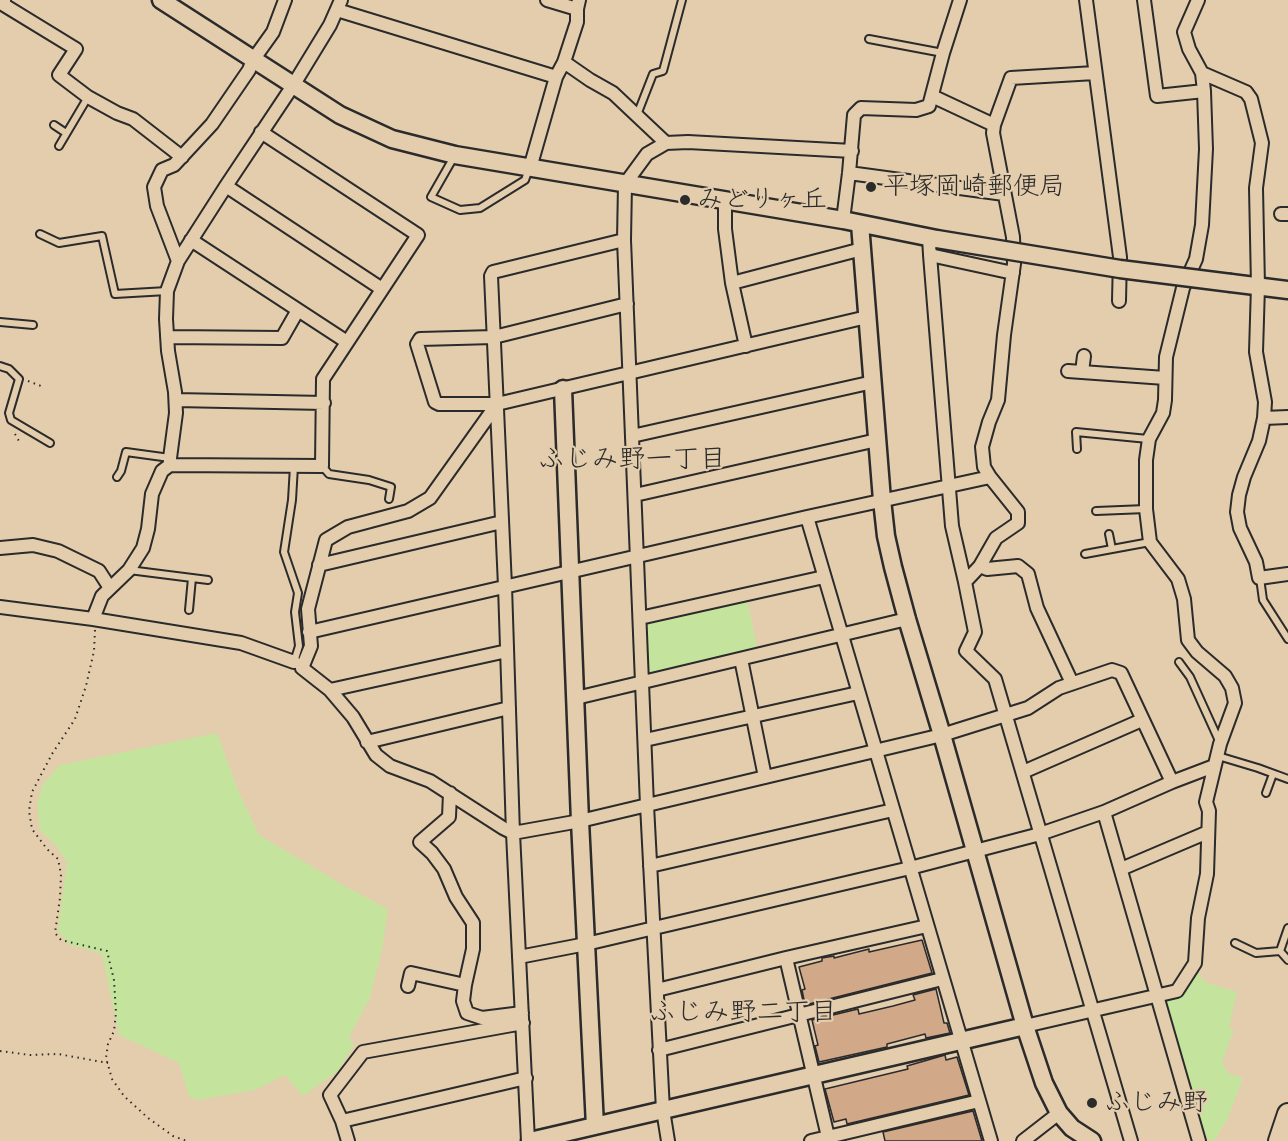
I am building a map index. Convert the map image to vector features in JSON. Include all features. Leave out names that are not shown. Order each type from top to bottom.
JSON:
[{"type":"main road","points":[[1280,1141],[1288,1114]]},
{"type":"street","points":[[4,0],[4,5],[76,49],[59,75],[88,97],[133,119],[182,157]]},
{"type":"street","points":[[161,0],[340,115],[392,139],[455,155],[843,220],[933,238],[1120,269],[1288,290]]},
{"type":"street","points":[[178,261],[157,206],[154,187],[162,170],[174,165],[212,124],[273,33],[285,0]]},
{"type":"street","points":[[530,168],[556,77],[564,62],[577,22],[578,4],[547,0]]},
{"type":"street","points":[[843,220],[852,152],[854,115],[861,108],[916,110],[929,106],[960,0]]},
{"type":"street","points":[[1086,0],[1120,257],[1119,301]]},
{"type":"street","points":[[1144,0],[1157,96],[1204,91]]},
{"type":"street","points":[[624,240],[493,272],[490,276],[505,586],[513,833],[529,1141],[1177,992],[1195,963],[1198,918],[1207,874],[1209,811],[1206,802],[1217,755],[1235,703],[1232,688],[1225,676],[1197,652],[1188,640],[1184,599],[1178,579],[1150,542],[1146,509],[1146,460],[1149,439],[1163,413],[1166,357],[1184,288],[1196,259],[1202,225],[1206,149],[1204,91],[1202,73],[1189,49],[1184,32],[1198,0]]},
{"type":"street","points":[[95,620],[102,596],[129,570],[143,548],[148,529],[152,494],[162,471],[170,461],[176,400],[166,337],[167,291],[178,261],[294,84],[330,25],[339,5],[556,77]]},
{"type":"street","points":[[564,62],[613,93],[666,143]]},
{"type":"street","points":[[965,582],[980,566],[996,538],[1017,523],[1018,512],[984,467],[982,447],[998,400],[1013,273],[1013,237],[993,132],[994,125],[1011,78],[1095,73]]},
{"type":"street","points":[[1202,73],[1246,92],[1251,99],[1262,143],[1256,188],[1258,286],[1256,352],[1265,402],[1264,418],[1259,441],[1244,477],[1237,512],[1240,528],[1256,562],[1259,578],[1288,574]]},
{"type":"street","points":[[932,96],[994,125]]},
{"type":"street","points":[[170,461],[322,466],[323,379],[418,235],[261,132]]},
{"type":"street","points":[[668,1141],[663,1110],[659,1050],[647,805],[624,240],[625,184],[647,154],[666,143],[688,142],[852,152]]},
{"type":"street","points":[[849,173],[1004,194]]},
{"type":"street","points":[[226,186],[382,289]]},
{"type":"street","points":[[725,202],[725,229],[732,283],[746,346]]},
{"type":"street","points":[[860,224],[886,536],[907,619],[1025,1026],[1044,1083],[1059,1113],[1072,1128],[1092,1141]]},
{"type":"street","points":[[933,238],[930,255],[952,526],[975,632],[966,651],[995,679],[1131,1141]]},
{"type":"street","points":[[191,240],[347,342]]},
{"type":"street","points":[[732,283],[862,249]]},
{"type":"street","points":[[930,255],[1013,273]]},
{"type":"street","points":[[627,304],[494,337],[420,339],[417,344],[435,402],[439,404],[496,404],[867,317]]},
{"type":"street","points":[[166,337],[282,338],[298,310]]},
{"type":"street","points":[[1082,372],[1084,356]]},
{"type":"street","points":[[1068,371],[1166,378]]},
{"type":"street","points":[[632,436],[873,382]]},
{"type":"street","points":[[563,389],[595,1126]]},
{"type":"street","points":[[176,400],[324,403]]},
{"type":"street","points":[[298,665],[311,646],[308,609],[326,540],[348,527],[408,511],[430,498],[496,404]]},
{"type":"street","points":[[1264,418],[1288,417]]},
{"type":"street","points":[[635,495],[877,440]]},
{"type":"street","points":[[309,632],[990,477]]},
{"type":"street","points":[[807,517],[991,1141]]},
{"type":"street","points":[[320,565],[502,522]]},
{"type":"street","points":[[0,548],[33,545],[58,551],[99,571],[110,588]]},
{"type":"street","points":[[980,566],[987,569],[1018,566],[1028,574],[1037,608],[1072,683]]},
{"type":"street","points":[[640,618],[824,577]]},
{"type":"street","points":[[0,608],[241,643],[298,665],[330,690],[353,717],[376,755],[390,765],[430,781],[513,833],[580,821],[942,735],[1028,708],[1059,688],[1112,670],[1121,673],[1172,782]]},
{"type":"street","points":[[576,698],[907,619]]},
{"type":"street","points":[[330,690],[507,651]]},
{"type":"street","points":[[741,659],[765,777]]},
{"type":"street","points":[[645,740],[858,693]]},
{"type":"street","points":[[367,742],[509,708]]},
{"type":"street","points":[[1023,772],[1142,720]]},
{"type":"street","points":[[519,957],[586,944],[909,868],[1040,834],[1104,812],[1172,782],[1217,755]]},
{"type":"street","points":[[450,793],[449,817],[420,842],[444,869],[456,897],[473,923],[473,949],[463,1001],[467,1012],[482,1018],[522,1018]]},
{"type":"street","points":[[650,866],[893,810]]},
{"type":"street","points":[[1104,812],[1199,1141]]},
{"type":"street","points":[[1121,869],[1208,832]]},
{"type":"street","points":[[657,990],[786,958],[927,927]]},
{"type":"street","points":[[786,958],[828,1139]]},
{"type":"street","points":[[408,986],[411,973],[465,985]]},
{"type":"street","points":[[659,1050],[942,979]]},
{"type":"street","points":[[348,1141],[330,1095],[363,1052],[522,1018]]},
{"type":"street","points":[[342,1121],[525,1078]]},
{"type":"street","points":[[811,1141],[828,1139],[979,1101]]},
{"type":"street","points":[[1028,1140],[1059,1113]]},
{"type":"lane","points":[[637,115],[653,74],[663,71],[682,0]]},
{"type":"lane","points":[[869,39],[943,53]]},
{"type":"lane","points":[[59,146],[88,97]]},
{"type":"lane","points":[[54,125],[66,133]]},
{"type":"lane","points":[[455,155],[431,197],[460,210],[480,208],[525,180],[530,168]]},
{"type":"lane","points":[[71,232],[72,240]]},
{"type":"lane","points":[[40,234],[59,243],[102,236],[115,294]]},
{"type":"lane","points":[[105,295],[167,291]]},
{"type":"lane","points":[[0,322],[33,325]]},
{"type":"lane","points":[[19,333],[20,324]]},
{"type":"lane","points":[[0,366],[9,369],[19,379],[9,413],[11,420],[50,443]]},
{"type":"lane","points":[[1077,449],[1076,432],[1149,439]]},
{"type":"lane","points":[[117,477],[126,452],[170,461]]},
{"type":"lane","points":[[294,465],[292,501],[284,552],[298,592],[295,612],[299,646],[298,665]]},
{"type":"lane","points":[[322,466],[329,474],[369,480],[392,487],[389,499]]},
{"type":"lane","points":[[1096,511],[1146,509]]},
{"type":"lane","points":[[1109,534],[1112,549]]},
{"type":"lane","points":[[1085,554],[1150,542]]},
{"type":"lane","points":[[129,570],[208,580]]},
{"type":"lane","points":[[189,610],[192,578]]},
{"type":"lane","points":[[1259,578],[1263,600],[1288,639]]},
{"type":"lane","points":[[1179,662],[1190,678],[1217,755],[1288,780]]},
{"type":"lane","points":[[1266,794],[1273,774]]},
{"type":"lane","points":[[1280,951],[1288,928]]},
{"type":"lane","points":[[1235,943],[1256,953],[1280,951]]},
{"type":"lane","points":[[1280,951],[1288,960]]},
{"type":"path","points":[[19,379],[40,386]]},
{"type":"path","points":[[95,620],[94,651],[75,719],[52,754],[32,792],[28,811],[32,830],[46,849],[58,859],[61,874],[55,933],[61,940],[106,951],[114,980],[116,1013],[114,1031],[108,1044],[106,1058],[112,1079],[124,1096],[148,1118],[173,1136],[187,1141]]},
{"type":"path","points":[[0,1051],[58,1054],[108,1064]]},
{"type":"green space","points":[[747,598],[757,649],[646,672],[644,627],[647,623]]},
{"type":"green space","points":[[217,733],[238,790],[259,835],[388,909],[382,950],[370,998],[349,1037],[354,1045],[337,1072],[303,1096],[285,1075],[255,1090],[198,1100],[189,1097],[179,1063],[119,1035],[102,954],[68,944],[58,930],[67,863],[58,848],[40,830],[37,804],[43,784],[60,765]]},
{"type":"green space","points":[[1198,973],[1205,982],[1237,992],[1229,1028],[1234,1030],[1222,1062],[1228,1073],[1243,1078],[1227,1120],[1214,1141],[1206,1139],[1164,999]]},
{"type":"building","points":[[922,940],[932,973],[805,1005],[802,990],[805,989],[799,967],[822,961],[822,958],[834,956],[834,958],[869,949],[869,952]]},
{"type":"building","points":[[936,989],[944,1023],[947,1023],[950,1033],[926,1038],[925,1034],[887,1044],[887,1047],[819,1062],[815,1046],[818,1045],[812,1020],[858,1009],[859,1014],[893,1006],[915,1000],[913,995]]},
{"type":"building","points":[[945,1055],[946,1060],[957,1057],[969,1095],[847,1124],[846,1119],[834,1122],[825,1089],[908,1069],[907,1066]]},
{"type":"building","points":[[973,1111],[982,1141],[885,1141],[883,1132]]},
{"type":"place","name":"平塚岡崎郵便局","points":[[871,187]]},
{"type":"place","name":"みどりヶ丘","points":[[685,200]]},
{"type":"place","name":"ふじみ野","points":[[1092,1103]]},
{"type":"district","name":"ふじみ野一丁目","points":[[632,460]]},
{"type":"district","name":"ふじみ野二丁目","points":[[743,1013]]}]
